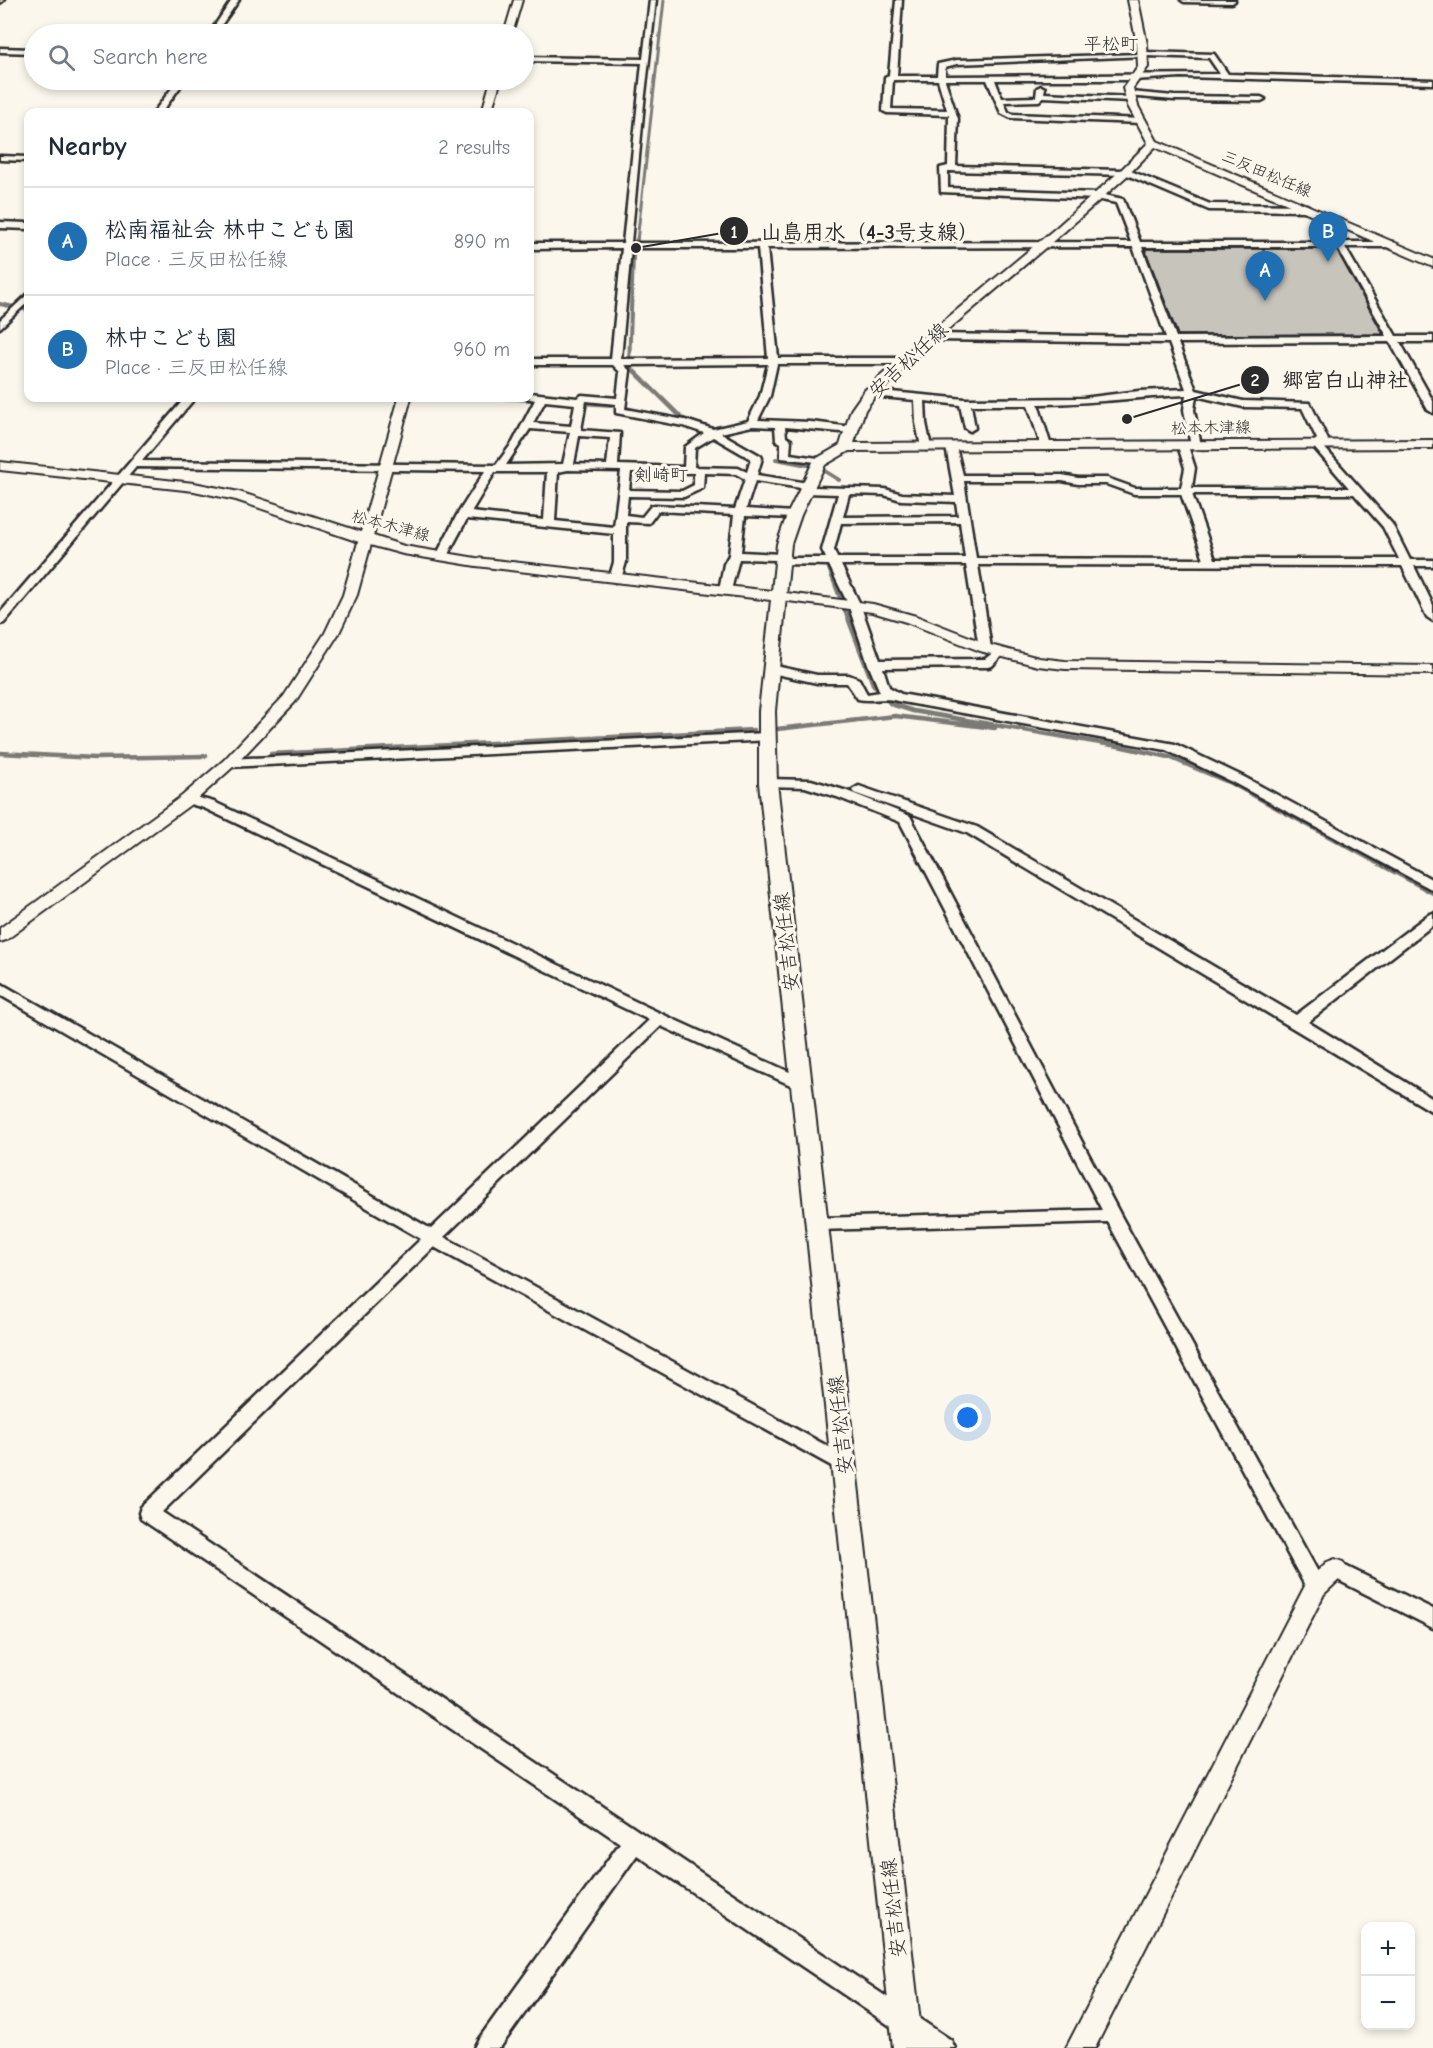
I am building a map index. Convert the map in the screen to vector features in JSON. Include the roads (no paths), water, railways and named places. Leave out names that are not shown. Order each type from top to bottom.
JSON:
[{"type":"main road","points":[[1133,0],[1144,54],[1143,67],[1128,88],[1141,121],[1154,142]]},
{"type":"main road","name":"安吉松任線","points":[[846,447],[858,410],[870,393],[1125,172],[1154,142]]},
{"type":"main road","name":"三反田松任線","points":[[1154,142],[1433,262]]},
{"type":"main road","name":"松本木津線","points":[[846,447],[1433,444]]},
{"type":"main road","points":[[819,465],[846,447]]},
{"type":"main road","name":"安吉松任線","points":[[819,465],[794,515],[781,559],[767,737],[768,783],[908,2048]]},
{"type":"main road","name":"松本木津線","points":[[0,466],[194,487],[239,496],[364,540],[442,556],[615,579],[778,596]]},
{"type":"street","points":[[219,24],[236,0]]},
{"type":"street","points":[[511,24],[518,0]]},
{"type":"street","points":[[621,406],[625,371],[628,246],[653,0]]},
{"type":"street","points":[[899,0],[893,78],[1224,77],[1433,82]]},
{"type":"street","points":[[1184,0],[1232,1]]},
{"type":"street","points":[[1096,49],[1144,54],[1211,56],[1236,98]]},
{"type":"street","points":[[0,50],[24,51]]},
{"type":"street","points":[[952,168],[953,114],[941,79],[941,66],[948,63],[1144,54]]},
{"type":"street","points":[[534,59],[646,61]]},
{"type":"street","points":[[999,100],[1039,99],[1046,78],[1046,59]]},
{"type":"street","points":[[889,77],[887,111],[953,114]]},
{"type":"street","points":[[1154,77],[1164,83]]},
{"type":"street","points":[[990,78],[1005,113],[1015,117],[1141,121]]},
{"type":"street","points":[[1173,88],[1176,98]]},
{"type":"street","points":[[161,108],[174,90]]},
{"type":"street","points":[[487,108],[493,90]]},
{"type":"street","points":[[1040,95],[1261,99]]},
{"type":"street","points":[[0,158],[24,159]]},
{"type":"street","points":[[1211,563],[1186,492],[1190,468],[1189,410],[1192,392],[1120,201],[1096,196],[944,190],[944,168],[1125,172],[1209,207],[1307,208]]},
{"type":"street","points":[[0,225],[24,226]]},
{"type":"street","points":[[752,423],[755,411],[764,398],[771,378],[773,361],[762,244]]},
{"type":"street","points":[[534,246],[1390,244]]},
{"type":"street","points":[[1340,245],[1433,410]]},
{"type":"street","points":[[0,325],[24,302]]},
{"type":"street","points":[[932,337],[1173,340],[1433,339]]},
{"type":"street","points":[[534,362],[906,361]]},
{"type":"street","points":[[870,393],[965,402],[1032,402],[1083,401],[1139,394],[1192,392],[1243,404],[1306,405],[1323,440],[1316,444],[1388,526],[1433,617]]},
{"type":"street","points":[[920,398],[921,423],[926,447]]},
{"type":"street","points":[[442,556],[464,515],[527,426],[537,399],[621,406],[712,432],[757,458],[740,511],[735,555],[730,564],[725,590]]},
{"type":"street","points":[[0,620],[187,402]]},
{"type":"street","points":[[0,936],[188,799],[229,763],[290,699],[332,633],[350,595],[404,402]]},
{"type":"street","points":[[965,402],[970,428]]},
{"type":"street","points":[[1032,402],[1046,446]]},
{"type":"street","points":[[568,467],[580,404]]},
{"type":"street","points":[[624,493],[684,494],[699,486],[690,447],[702,436],[712,432],[752,423],[852,430]]},
{"type":"street","points":[[780,424],[781,440],[786,440],[785,456],[819,465]]},
{"type":"street","points":[[527,426],[616,435],[612,468]]},
{"type":"street","points":[[874,664],[988,663],[992,650],[971,562],[951,447]]},
{"type":"street","points":[[133,464],[552,469],[568,467],[738,471],[750,477],[807,488],[844,492],[885,492],[901,497],[961,499]]},
{"type":"street","points":[[549,524],[552,469]]},
{"type":"street","points":[[615,579],[620,562],[619,531],[626,470]]},
{"type":"street","points":[[958,478],[1062,478],[1078,481],[1107,481],[1134,491],[1357,491]]},
{"type":"street","points":[[844,492],[826,562],[884,688],[890,693],[1170,747],[1239,780],[1433,886]]},
{"type":"street","points":[[684,494],[684,508]]},
{"type":"street","points":[[620,518],[645,521],[655,508],[794,515]]},
{"type":"street","points":[[464,515],[619,531]]},
{"type":"street","points":[[835,520],[964,519]]},
{"type":"street","points":[[735,555],[826,562],[1433,563]]},
{"type":"street","points":[[778,596],[846,603],[911,619],[992,650],[1038,662],[1065,665],[1433,670]]},
{"type":"street","points":[[771,669],[818,679],[849,680],[855,682],[862,696],[874,697],[890,693]]},
{"type":"street","points":[[229,763],[767,737]]},
{"type":"street","points":[[768,783],[806,783],[842,794],[904,819],[1113,1216],[1316,1587]]},
{"type":"street","points":[[842,794],[855,789],[972,830],[1297,1022],[1433,1107]]},
{"type":"street","points":[[188,799],[209,805],[659,1019],[802,1084]]},
{"type":"street","points":[[1297,1022],[1433,918]]},
{"type":"street","points":[[0,988],[432,1238],[844,1464]]},
{"type":"street","points":[[659,1019],[148,1513],[944,2048]]},
{"type":"street","points":[[818,1224],[1113,1216]]},
{"type":"street","points":[[1080,2048],[1316,1587],[1335,1569],[1433,1619]]},
{"type":"street","points":[[486,2048],[635,1840]]},
{"type":"waterway","points":[[637,241],[664,0]]},
{"type":"waterway","points":[[637,239],[633,256],[629,366],[683,419],[709,428]]},
{"type":"waterway","points":[[0,304],[24,309]]},
{"type":"waterway","points":[[534,400],[611,405]]},
{"type":"waterway","points":[[626,408],[667,417]]},
{"type":"waterway","points":[[776,459],[818,467],[839,480]]},
{"type":"waterway","points":[[829,568],[873,684],[891,704],[913,711],[1118,746],[1169,757],[1233,784],[1433,893]]},
{"type":"waterway","points":[[777,729],[895,716],[995,728]]},
{"type":"waterway","points":[[271,754],[754,730]]},
{"type":"waterway","points":[[0,753],[95,758],[206,756]]},
{"type":"place","name":"山島用水（4-3号支線）","points":[[636,248]]},
{"type":"place","name":"林中こども園","points":[[1328,262]]},
{"type":"place","name":"松南福祉会 林中こども園","points":[[1265,301]]},
{"type":"place","name":"郷宮白山神社","points":[[1127,419]]},
{"type":"district","name":"平松町","points":[[1111,44]]},
{"type":"district","name":"剣崎町","points":[[661,475]]}]
